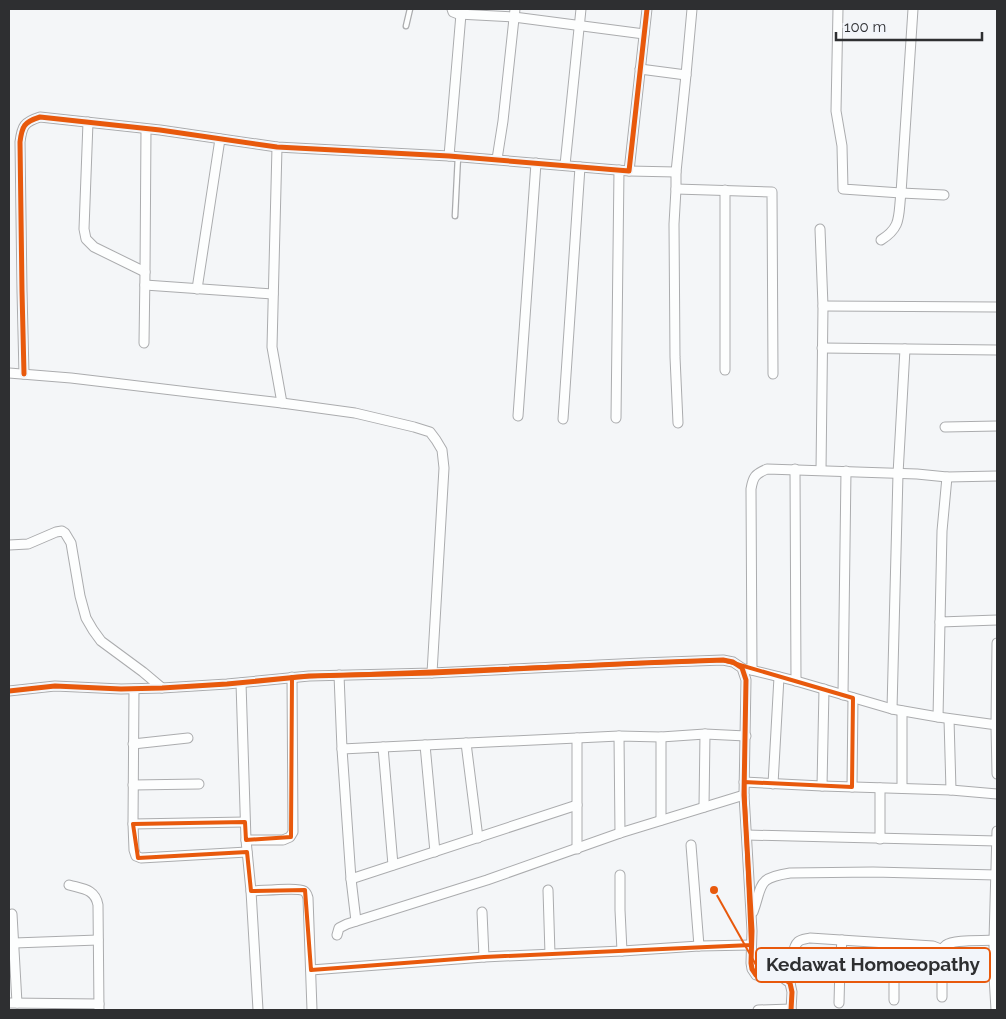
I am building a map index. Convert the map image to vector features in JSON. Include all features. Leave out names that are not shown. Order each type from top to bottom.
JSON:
[{"type":"street","points":[[452,9],[453,12],[461,14],[515,13],[644,34]]},
{"type":"street","points":[[565,165],[581,9]]},
{"type":"street","points":[[629,171],[647,9]]},
{"type":"street","points":[[678,423],[674,224],[676,172],[692,9]]},
{"type":"street","points":[[838,9],[836,111],[842,146],[843,189],[944,195]]},
{"type":"street","points":[[880,240],[890,234],[898,223],[913,9]]},
{"type":"street","points":[[497,159],[515,13]]},
{"type":"street","points":[[454,156],[461,14]]},
{"type":"street","points":[[640,69],[686,74]]},
{"type":"street","points":[[24,374],[20,142],[22,129],[26,123],[40,117],[277,147],[454,156],[629,171],[676,172]]},
{"type":"street","points":[[88,122],[84,229],[86,239],[94,247],[146,272]]},
{"type":"street","points":[[144,343],[146,129]]},
{"type":"street","points":[[197,289],[220,139]]},
{"type":"street","points":[[277,147],[272,347],[282,403]]},
{"type":"street","points":[[518,416],[536,163]]},
{"type":"street","points":[[564,419],[580,167]]},
{"type":"street","points":[[616,418],[619,170]]},
{"type":"street","points":[[676,189],[772,192],[773,374]]},
{"type":"street","points":[[725,190],[725,370]]},
{"type":"street","points":[[820,229],[822,306],[821,470]]},
{"type":"street","points":[[145,285],[274,294]]},
{"type":"street","points":[[822,306],[997,307]]},
{"type":"street","points":[[822,348],[997,350]]},
{"type":"street","points":[[892,709],[898,474],[905,349]]},
{"type":"street","points":[[9,374],[71,378],[282,403],[355,414],[430,432],[442,450],[444,468],[432,673]]},
{"type":"street","points":[[945,427],[997,426]]},
{"type":"street","points":[[752,670],[751,489],[753,479],[758,472],[767,469],[795,469],[948,477],[997,476]]},
{"type":"street","points":[[795,469],[796,682]]},
{"type":"street","points":[[843,695],[846,471]]},
{"type":"street","points":[[938,718],[942,531],[948,477]]},
{"type":"street","points":[[9,545],[28,544],[56,532],[62,531],[66,533],[71,543],[80,596],[86,618],[93,630],[101,641],[162,688]]},
{"type":"street","points":[[940,622],[997,620]]},
{"type":"street","points":[[997,643],[997,774]]},
{"type":"street","points":[[9,691],[55,686],[162,688],[309,676],[432,673],[723,660],[733,662],[742,668],[892,709],[938,718],[997,725]]},
{"type":"street","points":[[742,668],[746,680],[744,795],[751,919],[751,963],[756,975],[782,977],[790,982]]},
{"type":"street","points":[[338,675],[351,879],[356,921]]},
{"type":"street","points":[[246,840],[284,840],[290,837],[293,832],[292,677]]},
{"type":"street","points":[[774,784],[779,677]]},
{"type":"street","points":[[241,683],[246,840],[258,1010]]},
{"type":"street","points":[[134,688],[134,853],[138,858],[247,852]]},
{"type":"street","points":[[822,786],[824,690]]},
{"type":"street","points":[[852,787],[853,698]]},
{"type":"street","points":[[902,711],[902,788]]},
{"type":"street","points":[[949,719],[951,790]]},
{"type":"street","points":[[342,749],[619,736],[661,737],[705,734],[746,736]]},
{"type":"street","points":[[704,807],[705,734]]},
{"type":"street","points":[[619,736],[620,833]]},
{"type":"street","points":[[661,737],[661,820]]},
{"type":"street","points":[[133,744],[188,738]]},
{"type":"street","points":[[577,738],[577,849]]},
{"type":"street","points":[[466,743],[478,838]]},
{"type":"street","points":[[425,745],[435,852]]},
{"type":"street","points":[[383,747],[393,866]]},
{"type":"street","points":[[744,782],[951,790],[997,794]]},
{"type":"street","points":[[133,785],[199,784]]},
{"type":"street","points":[[880,788],[880,839]]},
{"type":"street","points":[[337,934],[339,928],[356,921],[487,880],[620,833],[744,795]]},
{"type":"street","points":[[351,879],[577,805]]},
{"type":"street","points":[[134,824],[246,822]]},
{"type":"street","points":[[996,1010],[994,940],[997,831]]},
{"type":"street","points":[[747,835],[996,842]]},
{"type":"street","points":[[691,845],[699,946]]},
{"type":"street","points":[[751,919],[759,889],[766,879],[778,875],[790,873],[873,872],[996,875]]},
{"type":"street","points":[[620,875],[622,951]]},
{"type":"street","points":[[12,914],[14,943],[13,1003],[99,1007],[98,905],[94,895],[69,885]]},
{"type":"street","points":[[251,891],[291,889],[305,892],[308,898],[312,1010]]},
{"type":"street","points":[[548,890],[550,954]]},
{"type":"street","points":[[482,912],[484,957]]},
{"type":"street","points":[[758,1010],[791,1010],[792,992],[790,982],[794,948],[797,942],[810,938],[933,946],[938,948],[942,956],[942,997]]},
{"type":"street","points":[[14,943],[98,940]]},
{"type":"street","points":[[839,1003],[842,940]]},
{"type":"street","points":[[941,952],[948,944],[994,940]]},
{"type":"street","points":[[894,944],[894,1000]]},
{"type":"street","points":[[311,970],[484,957],[699,946],[751,946]]},
{"type":"lane","points":[[406,26],[410,9]]},
{"type":"lane","points":[[454,156],[455,216]]},
{"type":"highlighted area","points":[[723,660],[853,698],[852,787],[744,782],[751,945],[484,957],[311,970],[305,890],[251,891],[247,852],[138,858],[133,824],[245,822],[246,840],[291,837],[292,677]]},
{"type":"cycle path","points":[[24,374],[20,142],[23,128],[30,121],[40,117],[160,130],[277,147],[449,156],[629,171],[647,9]]},
{"type":"cycle path","points":[[9,691],[55,686],[121,689],[162,688],[309,676],[432,673],[723,660],[733,662],[742,668],[746,680],[744,795],[752,931],[751,963],[756,975],[782,977],[790,983],[792,992],[791,1010]]},
{"type":"place","name":"Kedawat Homoeopathy","points":[[714,890]]}]
